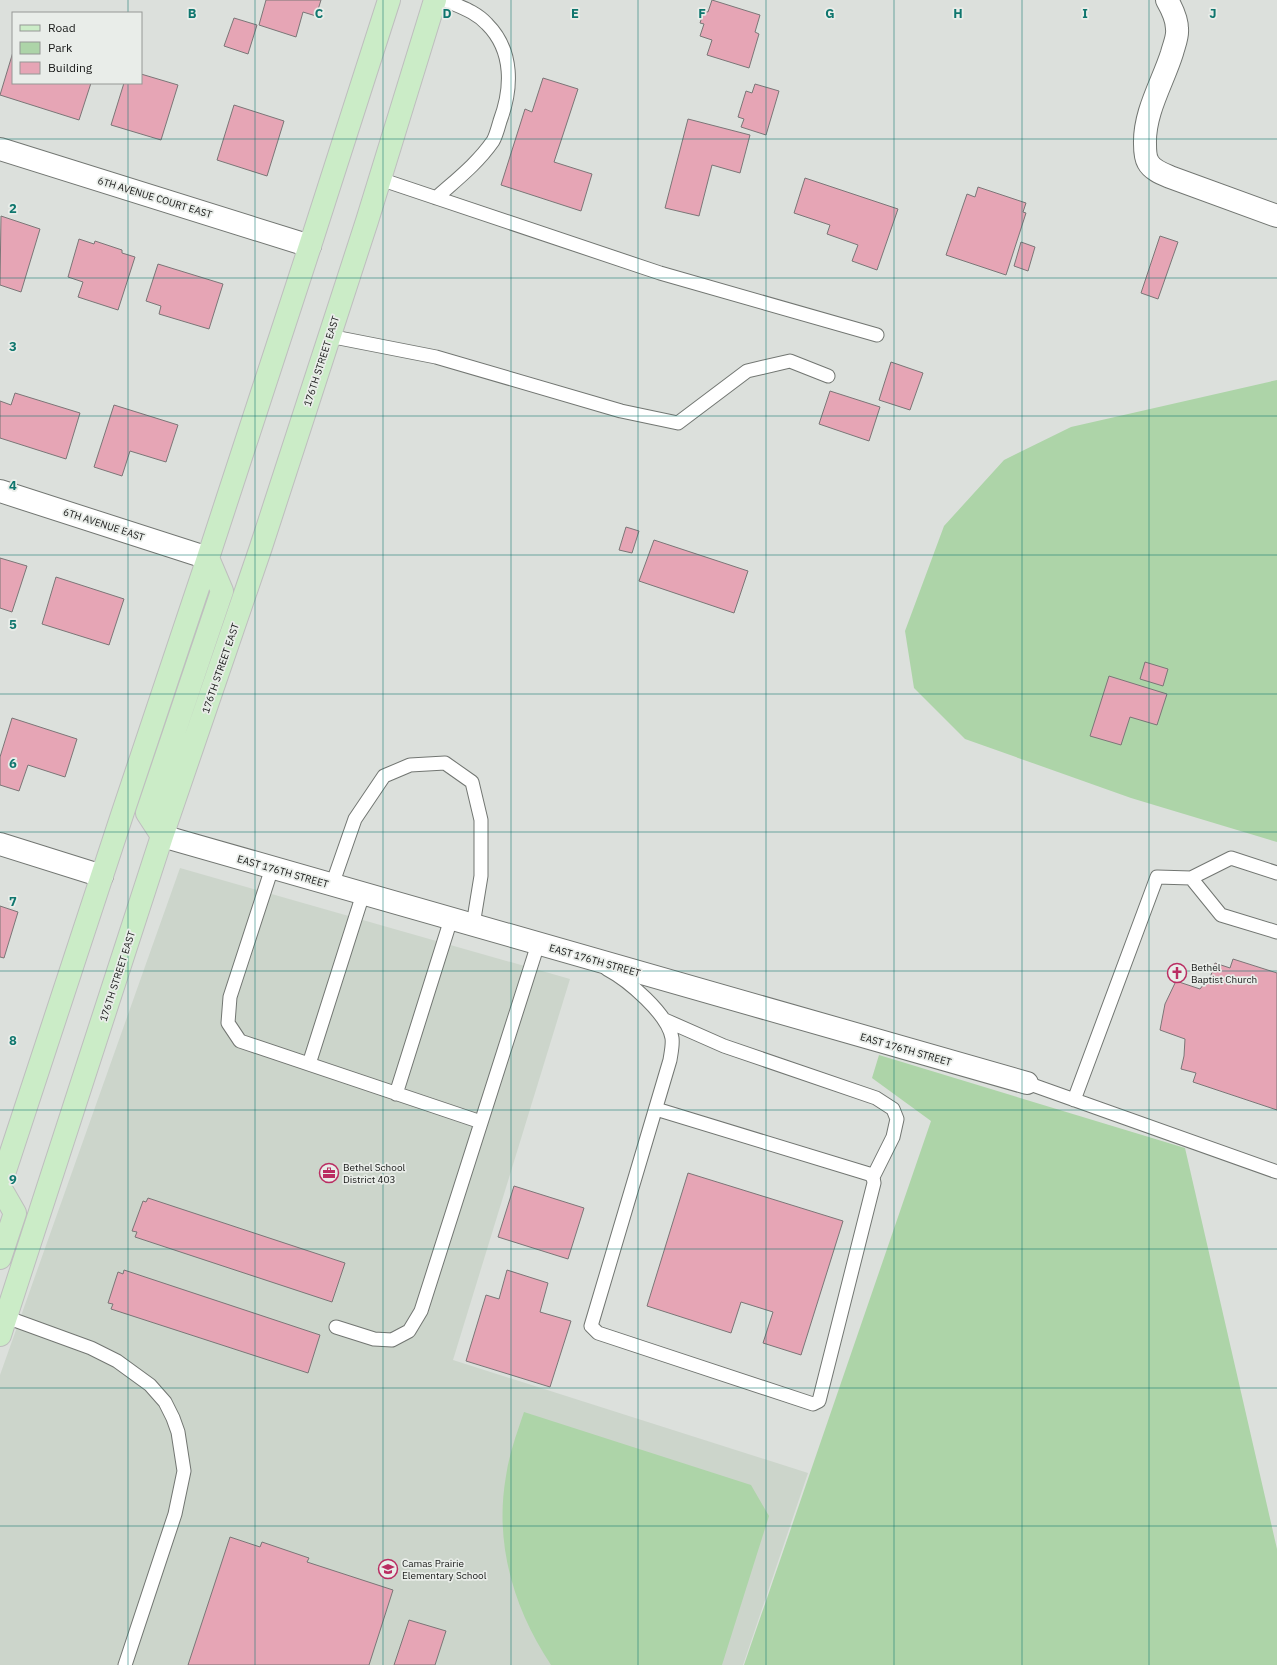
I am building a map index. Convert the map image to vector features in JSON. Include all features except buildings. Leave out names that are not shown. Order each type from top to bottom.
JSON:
[{"type":"main road","points":[[0,1258],[15,1213],[0,1186],[208,558],[310,246],[388,0]]},
{"type":"main road","name":"176TH STREET EAST","points":[[3,1326],[162,836],[261,546],[380,179],[435,0]]},
{"type":"main road","points":[[162,836],[147,813],[222,591],[208,558]]},
{"type":"street","points":[[1171,1],[1178,28],[1176,41],[1154,99],[1145,134],[1145,149],[1148,162],[1155,170],[1170,177],[1277,216]]},
{"type":"street","name":"6TH AVENUE COURT EAST","points":[[0,148],[310,246]]},
{"type":"street","name":"6TH AVENUE EAST","points":[[0,491],[208,558]]},
{"type":"street","name":"EAST 176TH STREET","points":[[162,836],[1027,1084]]},
{"type":"street","points":[[0,844],[102,876]]},
{"type":"lane","points":[[436,198],[476,163],[494,140],[506,104],[509,87],[505,53],[488,24],[472,11],[445,0]]},
{"type":"lane","points":[[380,179],[660,273],[877,335]]},
{"type":"lane","points":[[329,336],[436,357],[621,411],[678,423],[747,371],[790,361],[828,376]]},
{"type":"lane","points":[[332,885],[355,819],[384,776],[410,765],[445,763],[472,782],[481,820],[481,876],[472,925]]},
{"type":"lane","points":[[1074,1100],[1157,877],[1191,878],[1231,858],[1277,873]]},
{"type":"lane","points":[[272,868],[230,997],[228,1023],[240,1041],[481,1122]]},
{"type":"lane","points":[[1191,878],[1221,915],[1277,932]]},
{"type":"lane","points":[[309,1064],[363,894]]},
{"type":"lane","points":[[396,1094],[451,919]]},
{"type":"lane","points":[[336,1327],[374,1340],[392,1340],[409,1331],[421,1311],[538,944]]},
{"type":"lane","points":[[585,957],[613,972],[634,988],[665,1020],[724,1046],[876,1098],[893,1109],[898,1119],[893,1137],[873,1177],[874,1183],[819,1401],[813,1404],[598,1333],[591,1326],[670,1060],[672,1038],[665,1020]]},
{"type":"lane","points":[[1027,1084],[1277,1172]]},
{"type":"lane","points":[[656,1109],[869,1174],[873,1177]]},
{"type":"lane","points":[[3,1326],[90,1348],[117,1361],[150,1385],[165,1402],[173,1418],[180,1440],[184,1470],[180,1495],[125,1665]]},
{"type":"shaded area","points":[[180,868],[570,979],[453,1360],[808,1473],[743,1665],[0,1665],[0,1375]]},
{"type":"green space","points":[[1277,380],[1277,842],[1131,798],[965,739],[914,688],[905,631],[944,526],[1004,460],[1071,427]]},
{"type":"green space","points":[[879,1055],[1185,1148],[1277,1549],[1277,1665],[744,1665],[931,1121],[872,1078]]},
{"type":"green space","points":[[524,1412],[751,1485],[769,1516],[722,1665],[551,1665],[538,1644],[517,1599],[505,1551],[503,1501],[507,1468]]},
{"type":"place","name":"Bethel Baptist Church","points":[[1177,973]]},
{"type":"place","name":"Bethel School District 403","points":[[329,1173]]},
{"type":"place","name":"Camas Prairie Elementary School","points":[[388,1569]]}]
